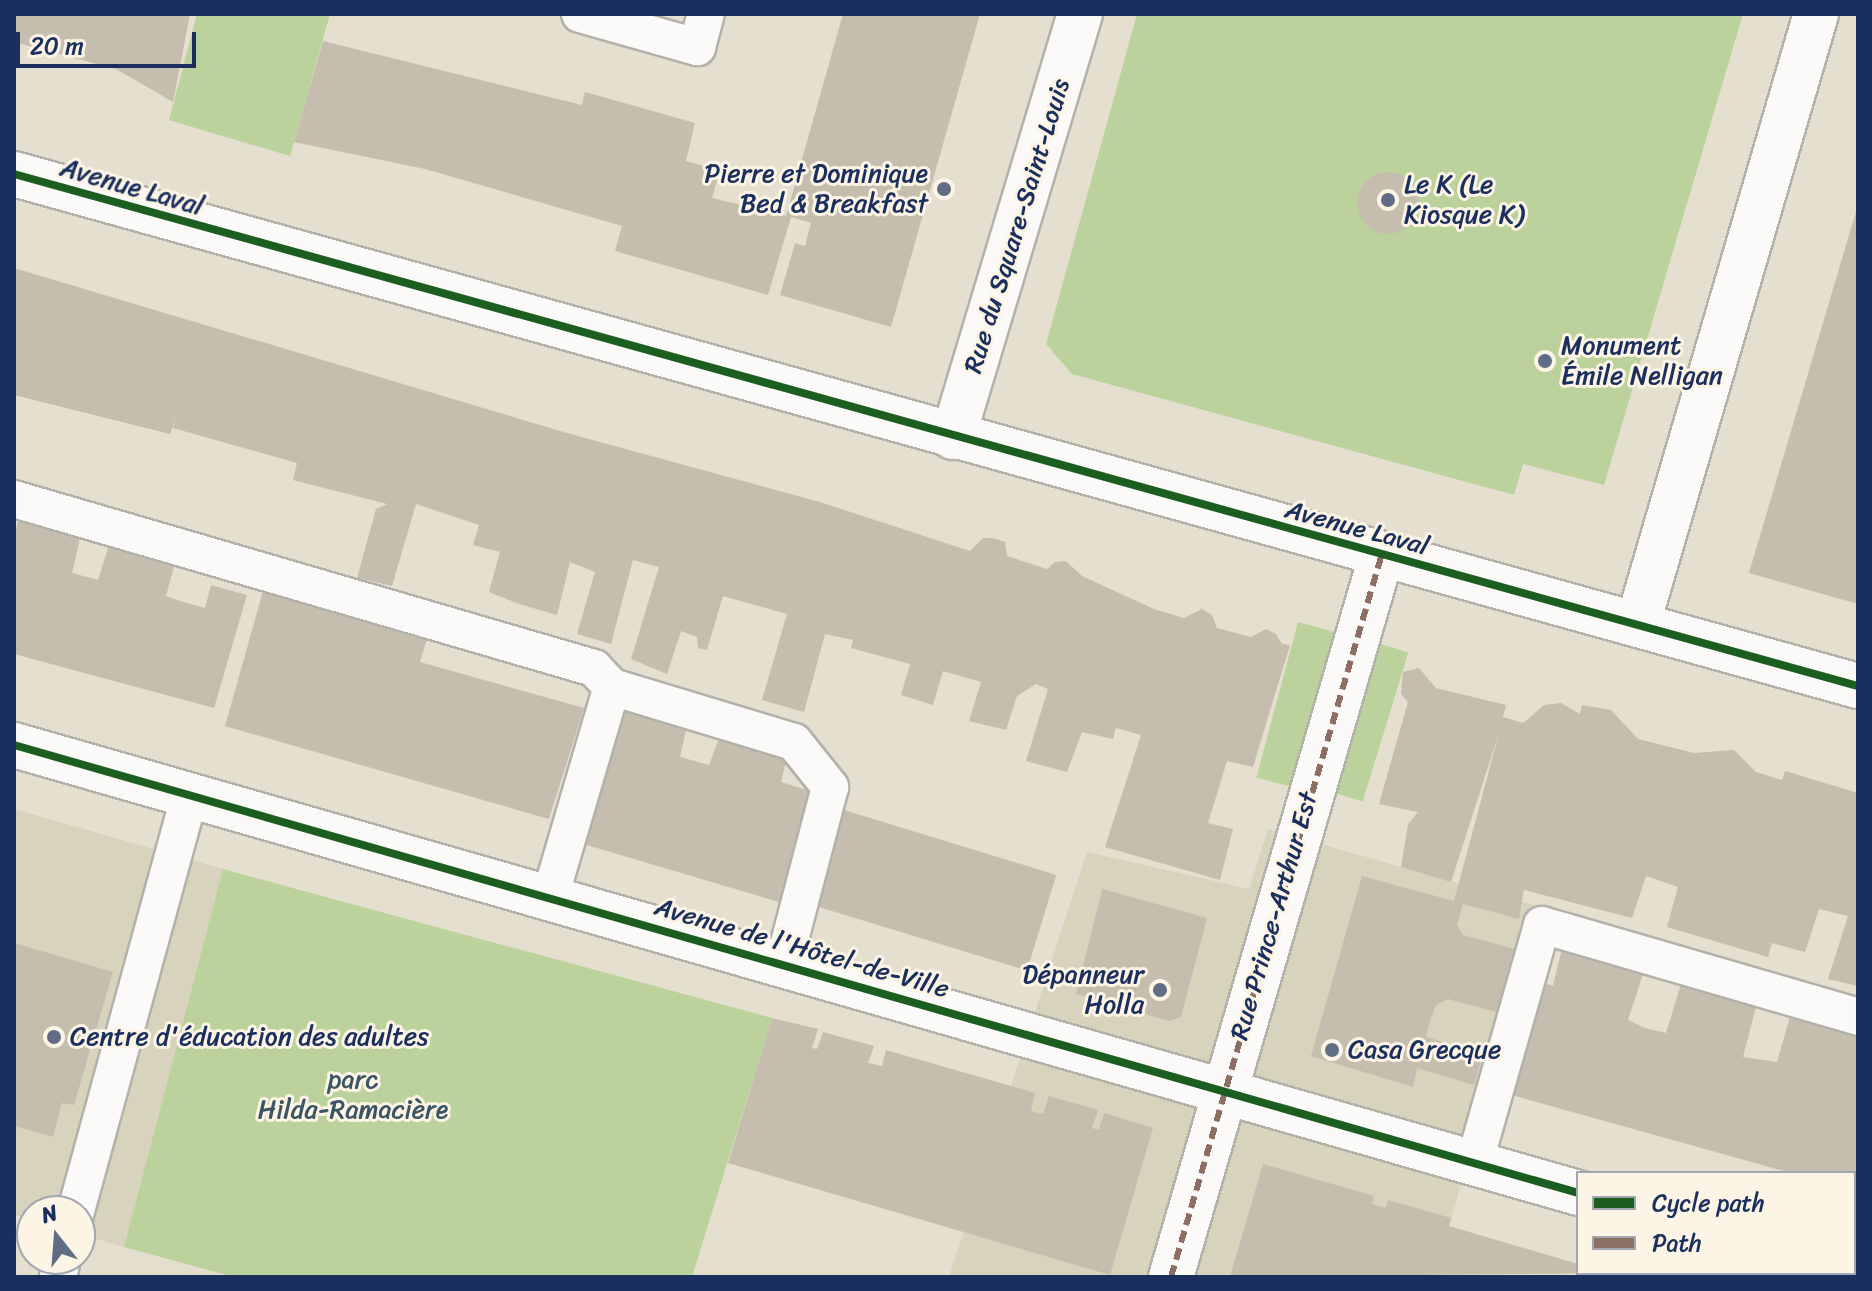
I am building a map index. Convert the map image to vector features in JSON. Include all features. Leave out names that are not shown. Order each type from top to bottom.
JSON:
[{"type":"street","name":"Rue du Square-Saint-Louis","points":[[953,437],[1080,14]]},
{"type":"street","points":[[1638,623],[1816,14]]},
{"type":"street","name":"Avenue Laval","points":[[14,174],[1381,557],[1638,623],[1858,686]]},
{"type":"street","name":"Rue Prince-Arthur Est","points":[[1171,1277],[1381,557]]},
{"type":"street","name":"Avenue de l'Hôtel-de-Ville","points":[[14,745],[189,797],[784,962],[1224,1095],[1576,1192]]},
{"type":"lane","points":[[580,14],[697,47],[706,14]]},
{"type":"lane","points":[[14,499],[594,668],[612,687],[779,734],[794,742],[830,787],[784,962]]},
{"type":"lane","points":[[550,897],[612,687]]},
{"type":"lane","points":[[80,1195],[189,797]]},
{"type":"lane","points":[[1474,1164],[1542,925],[1858,1017]]},
{"type":"shaded area","points":[[14,809],[223,869],[124,1247],[96,1239],[96,1195],[16,1195],[14,1215]]},
{"type":"shaded area","points":[[1268,829],[1534,905],[1436,1277],[949,1277],[1087,852],[1249,889]]},
{"type":"green space","points":[[197,14],[330,14],[290,156],[169,120]]},
{"type":"green space","points":[[1137,14],[1743,14],[1604,485],[1523,464],[1514,495],[1072,374],[1046,344]]},
{"type":"green space","points":[[1298,622],[1340,633],[1298,789],[1256,778]]},
{"type":"green space","points":[[1371,641],[1408,652],[1363,802],[1325,790]]},
{"type":"green space","name":"parc Hilda-Ramacière","points":[[223,869],[772,1018],[692,1277],[234,1277],[124,1247]]},
{"type":"building","points":[[14,14],[190,14],[173,102],[116,69],[14,42]]},
{"type":"building","points":[[843,14],[980,14],[891,327],[780,295],[795,243],[805,246],[811,223],[791,217],[768,295],[615,251],[622,226],[425,169],[294,142],[323,41],[582,105],[585,92],[695,123],[686,161],[720,170],[712,198],[786,216]]},
{"type":"building","name":"Le K (Le Kiosque K)","points":[[1388,172],[1410,181],[1419,203],[1410,225],[1388,234],[1366,225],[1357,203],[1366,181]]},
{"type":"building","points":[[1858,208],[1858,604],[1749,573]]},
{"type":"building","points":[[14,268],[567,433],[820,502],[970,551],[983,538],[993,538],[1005,542],[1007,556],[1047,569],[1055,562],[1066,561],[1082,576],[1154,609],[1184,618],[1202,609],[1212,615],[1217,628],[1251,637],[1266,629],[1276,634],[1282,644],[1290,645],[1253,767],[1227,761],[1208,823],[1233,829],[1220,880],[1105,847],[1141,735],[1116,728],[1113,739],[1082,732],[1067,772],[1026,761],[1048,689],[1036,684],[1017,696],[1006,730],[969,721],[981,682],[943,671],[933,705],[901,695],[910,664],[851,648],[853,640],[825,634],[804,712],[762,700],[787,614],[723,596],[707,650],[698,648],[697,637],[681,631],[667,674],[631,659],[659,567],[633,560],[611,644],[577,634],[595,572],[570,562],[557,615],[519,604],[489,592],[500,552],[473,545],[479,525],[416,504],[392,586],[357,578],[376,509],[387,504],[293,480],[297,463],[173,428],[176,417],[170,434],[14,395]]},
{"type":"building","points":[[20,513],[82,530],[72,573],[98,580],[109,545],[175,563],[166,596],[205,608],[211,585],[247,595],[214,708],[14,654],[14,537]]},
{"type":"building","points":[[265,584],[430,629],[420,662],[584,708],[549,819],[225,726]]},
{"type":"building","points":[[1419,668],[1436,688],[1506,705],[1503,717],[1523,723],[1544,705],[1561,703],[1580,714],[1582,705],[1611,710],[1638,739],[1694,753],[1734,750],[1756,772],[1782,780],[1785,771],[1858,793],[1858,986],[1828,979],[1848,916],[1819,909],[1805,952],[1772,943],[1768,957],[1667,927],[1678,887],[1646,876],[1632,918],[1524,890],[1519,919],[1463,904],[1457,925],[1463,935],[1515,949],[1496,1012],[1448,999],[1436,1005],[1429,1023],[1426,1037],[1483,1054],[1474,1085],[1417,1068],[1413,1087],[1311,1056],[1362,876],[1454,901],[1499,733],[1451,882],[1401,867],[1408,824],[1418,812],[1379,804],[1408,702],[1401,694],[1403,672]]},
{"type":"building","points":[[621,706],[687,726],[680,757],[709,765],[720,736],[787,756],[781,782],[813,792],[779,902],[580,843]]},
{"type":"building","points":[[844,810],[1056,875],[1027,971],[815,906]]},
{"type":"building","points":[[1102,889],[1207,918],[1181,1017],[1169,1021],[1076,994]]},
{"type":"building","name":"Centre d'éducation des adultes","points":[[14,943],[113,972],[74,1105],[62,1103],[53,1137],[14,1126]]},
{"type":"building","points":[[1562,948],[1644,971],[1628,1020],[1645,1028],[1666,1033],[1682,981],[1757,1003],[1743,1057],[1777,1062],[1791,1013],[1858,1032],[1858,1189],[1856,1171],[1784,1171],[1501,1092],[1535,980],[1553,986]]},
{"type":"building","points":[[772,1018],[818,1029],[812,1048],[817,1049],[823,1032],[874,1046],[868,1063],[882,1066],[886,1050],[1035,1093],[1031,1111],[1043,1114],[1049,1096],[1098,1110],[1092,1128],[1099,1130],[1104,1113],[1153,1128],[1110,1275],[728,1163]]},
{"type":"building","points":[[1263,1164],[1374,1196],[1372,1204],[1386,1208],[1388,1200],[1451,1218],[1449,1226],[1576,1263],[1576,1273],[1230,1277]]},
{"type":"marked path","points":[[1171,1277],[1381,557]]},
{"type":"cycle path","points":[[14,174],[1858,686]]},
{"type":"cycle path","points":[[14,745],[1576,1192]]},
{"type":"place","name":"Pierre et Dominique Bed & Breakfast","points":[[944,189]]},
{"type":"place","name":"Le K (Le Kiosque K)","points":[[1388,200]]},
{"type":"place","name":"Monument Émile Nelligan","points":[[1545,361]]},
{"type":"place","name":"Dépanneur Holla","points":[[1160,990]]},
{"type":"place","name":"Centre d'éducation des adultes","points":[[54,1037]]},
{"type":"place","name":"Casa Grecque","points":[[1332,1050]]}]
